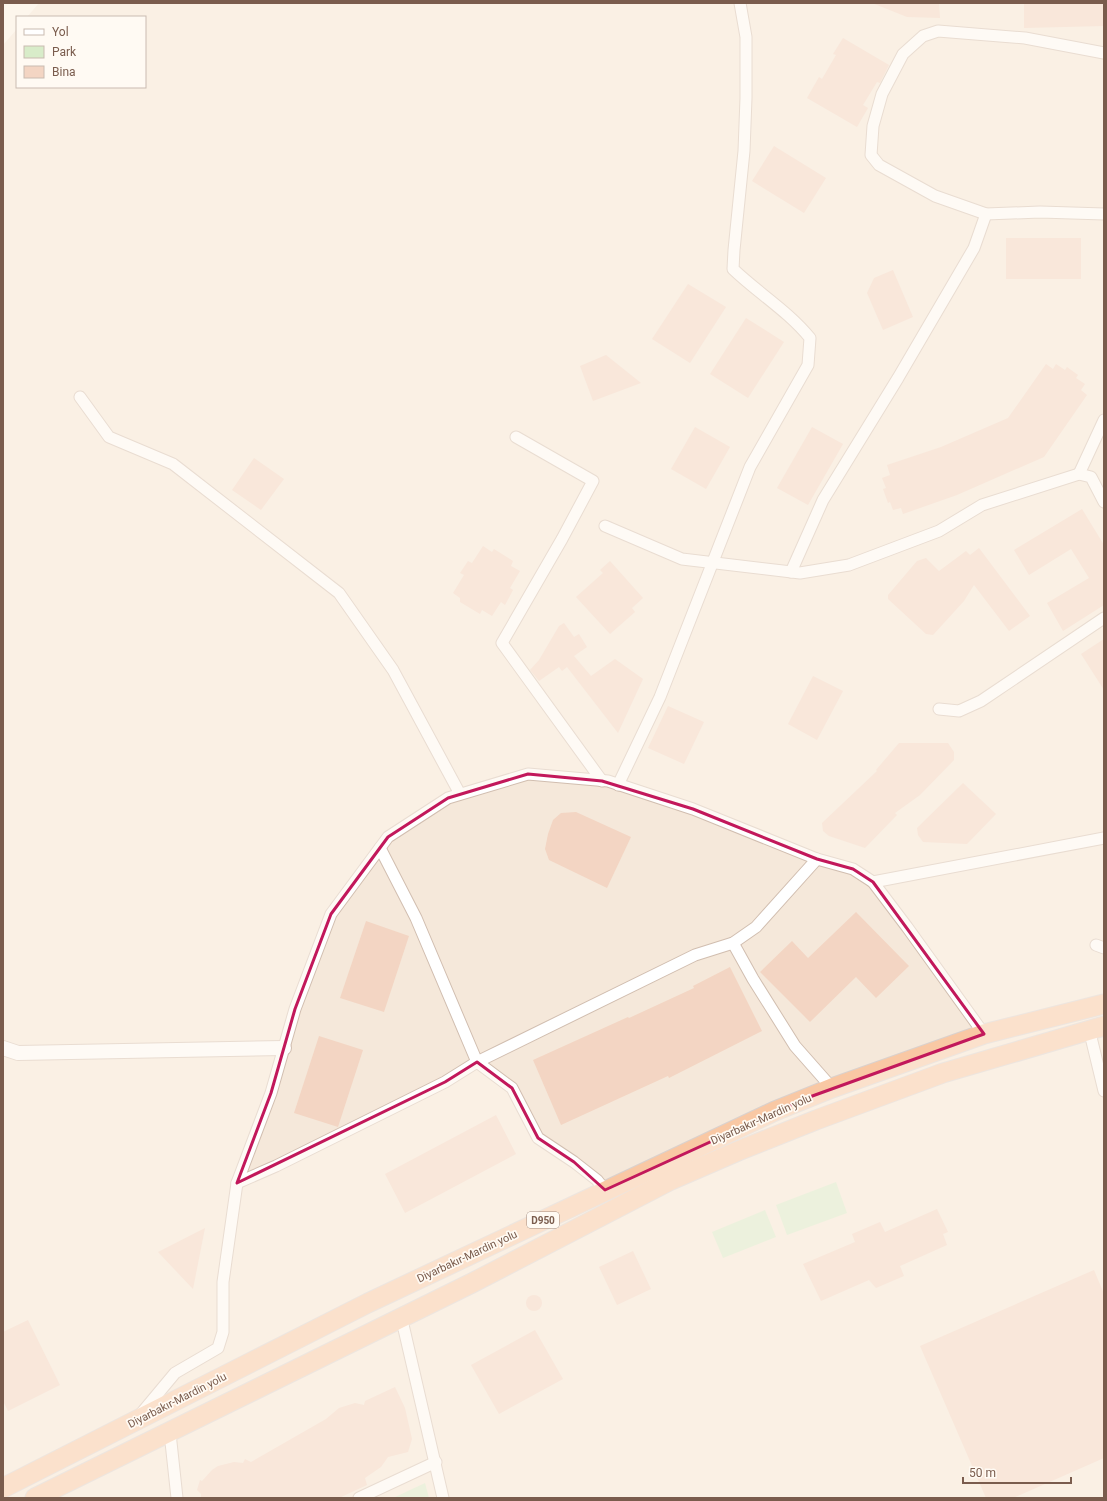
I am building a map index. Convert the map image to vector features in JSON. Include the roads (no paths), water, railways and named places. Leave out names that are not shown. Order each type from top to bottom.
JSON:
[{"type":"highway","name":"Diyarbakır-Mardin yolu","points":[[3,1488],[368,1303],[775,1111],[832,1088],[984,1034],[1104,1004]]},
{"type":"highway","name":"Diyarbakır-Mardin yolu","points":[[35,1498],[170,1433],[401,1316],[472,1282],[671,1180],[816,1120],[944,1073],[1096,1028]]},
{"type":"street","points":[[618,785],[660,697],[750,467],[808,364],[810,338],[798,323],[749,284],[734,269],[734,250],[744,151],[746,98],[746,37],[740,3]]},
{"type":"street","points":[[1104,53],[1025,38],[938,32],[922,36],[903,54],[882,94],[873,126],[871,155],[879,165],[934,196],[986,214],[1040,212],[1104,214]]},
{"type":"street","points":[[791,572],[823,500],[898,378],[974,248],[986,214]]},
{"type":"street","points":[[80,397],[109,436],[173,464],[339,593],[393,670],[460,794]]},
{"type":"street","points":[[1079,474],[1101,433],[1104,420]]},
{"type":"street","points":[[516,436],[593,481],[562,540],[502,644],[602,781]]},
{"type":"street","points":[[604,526],[682,559],[800,573],[849,565],[940,531],[982,505],[1079,474],[1091,477],[1104,502]]},
{"type":"street","points":[[939,709],[959,711],[981,701],[1104,618]]},
{"type":"street","points":[[134,1421],[175,1373],[218,1348],[224,1332],[223,1282],[237,1183],[271,1093],[295,1009],[332,914],[388,837],[448,798],[528,774],[602,781],[693,809],[817,859],[853,869],[872,882],[907,927],[984,1034]]},
{"type":"street","points":[[872,882],[1104,838]]},
{"type":"street","points":[[380,848],[416,918],[477,1062],[512,1088],[538,1138],[574,1162],[597,1180],[605,1190]]},
{"type":"street","points":[[237,1183],[276,1166],[445,1082],[477,1062],[695,955],[733,943],[756,927],[817,859]]},
{"type":"street","points":[[733,943],[753,980],[795,1046],[832,1088]]},
{"type":"street","points":[[1096,1028],[1104,1091]]},
{"type":"street","points":[[3,1048],[18,1054],[284,1048]]},
{"type":"street","points":[[401,1316],[436,1462],[443,1498]]},
{"type":"street","points":[[170,1433],[177,1498]]},
{"type":"street","points":[[359,1498],[436,1462]]}]
